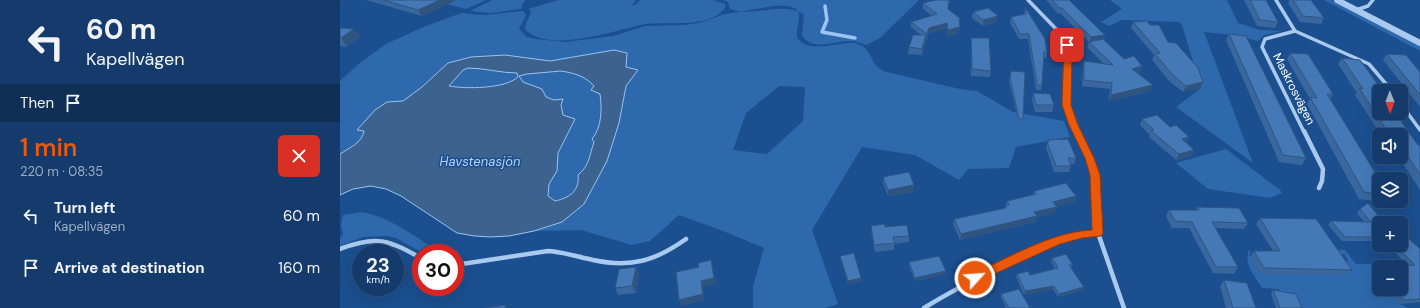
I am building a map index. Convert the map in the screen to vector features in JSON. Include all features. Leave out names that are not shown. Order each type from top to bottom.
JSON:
[{"type":"street","points":[[1028,0],[1056,28],[1067,45],[1067,105],[1073,125],[1090,158],[1095,175],[1098,233],[1124,308]]},
{"type":"street","points":[[1276,0],[1295,31],[1369,64],[1386,84]]},
{"type":"street","points":[[1337,0],[1420,43]]},
{"type":"street","points":[[1356,10],[1368,6],[1373,0]]},
{"type":"street","name":"Maskrosvägen","points":[[1295,31],[1278,35],[1266,40],[1262,46],[1323,169],[1322,181],[1319,188]]},
{"type":"street","points":[[1408,114],[1420,130]]},
{"type":"street","points":[[924,308],[975,278],[1057,240],[1082,234],[1098,233]]},
{"type":"street","points":[[464,264],[530,252],[549,251],[565,252],[599,261],[632,264],[658,257],[686,239]]},
{"type":"street","points":[[340,249],[365,240],[384,240],[412,253]]},
{"type":"shaded area","points":[[456,0],[486,0],[466,9],[447,4]]},
{"type":"shaded area","points":[[492,0],[526,0],[521,9],[491,13],[470,11]]},
{"type":"shaded area","points":[[559,0],[636,0],[632,5],[635,5],[640,0],[713,0],[725,4],[725,8],[718,15],[699,22],[646,24],[601,35],[566,40],[550,40],[536,36],[525,29],[531,11],[528,9]]},
{"type":"shaded area","points":[[723,0],[919,0],[880,38],[866,45],[850,41],[824,44],[811,43],[802,35],[804,15],[796,11],[778,9],[749,12],[739,11],[730,9],[728,2]]},
{"type":"shaded area","points":[[1110,0],[1227,0],[1238,23],[1260,30],[1282,31],[1264,35],[1258,41],[1232,35],[1204,32],[1253,163],[1176,107],[1201,88],[1182,25],[1179,22],[1122,20],[1109,26],[1101,22],[1122,9]]},
{"type":"shaded area","points":[[1324,0],[1331,0],[1420,46],[1420,51]]},
{"type":"shaded area","points":[[774,6],[787,6],[795,8],[799,13],[797,35],[799,40],[804,44],[811,46],[847,43],[861,45],[864,47],[874,63],[886,72],[960,89],[977,91],[1013,112],[1064,121],[1070,137],[1016,147],[1009,168],[968,169],[959,180],[915,155],[862,147],[812,230],[838,304],[825,308],[753,308],[753,286],[764,248],[679,215],[650,241],[632,245],[581,230],[534,231],[562,222],[584,204],[607,161],[619,123],[626,86],[638,70],[626,67],[627,53],[614,50],[550,61],[505,55],[471,57],[448,63],[422,87],[403,101],[387,102],[357,130],[364,131],[361,139],[340,154],[340,81],[361,62],[386,44],[421,28],[461,13],[484,15],[523,11],[526,15],[519,29],[527,37],[565,42],[613,36],[645,26],[699,23],[725,14]],"holes":[[[779,86],[805,87],[803,121],[767,154],[733,150],[746,113]]]},
{"type":"shaded area","points":[[468,68],[517,73],[518,77],[512,81],[495,86],[465,88],[449,86],[463,70]]},
{"type":"shaded area","points":[[561,71],[579,76],[594,86],[591,90],[600,94],[601,112],[600,123],[593,139],[594,142],[589,160],[585,168],[578,175],[578,181],[575,189],[569,196],[555,201],[548,196],[549,184],[557,171],[558,153],[575,119],[563,115],[561,105],[563,99],[554,100],[546,97],[542,89],[523,82],[519,76]]},
{"type":"shaded area","points":[[1226,149],[1282,193],[1270,198],[1208,189],[1176,163]]},
{"type":"shaded area","points":[[362,212],[373,215],[393,223],[427,244],[412,244],[412,247],[396,238],[387,236],[363,237],[340,246],[340,238],[343,235],[341,225],[343,215]]},
{"type":"shaded area","points":[[1249,250],[1251,253],[1249,255],[1260,274],[1348,261],[1345,255],[1341,254],[1338,250],[1345,250],[1356,264],[1372,264],[1372,296],[1393,296],[1400,304],[1408,308],[1298,308],[1281,295],[1279,289],[1262,288],[1249,265],[1248,255]]},
{"type":"water","name":"Havstenasjön","points":[[614,50],[627,53],[626,67],[638,70],[626,86],[619,123],[607,161],[584,204],[562,222],[534,231],[509,236],[475,236],[457,233],[401,196],[386,189],[371,186],[353,189],[340,195],[340,154],[355,145],[361,139],[364,131],[357,130],[375,110],[387,102],[403,101],[422,87],[448,63],[471,57],[505,55],[550,61]],"holes":[[[468,68],[517,73],[518,77],[512,81],[495,86],[474,88],[449,86],[463,70]],[[561,71],[579,76],[594,86],[591,90],[600,94],[601,112],[598,129],[592,139],[594,142],[589,160],[585,168],[578,175],[578,181],[575,189],[569,196],[555,201],[548,196],[549,184],[557,171],[558,153],[575,119],[563,115],[561,105],[563,99],[554,100],[546,97],[542,89],[523,82],[519,76]]]},
{"type":"building","points":[[383,0],[440,0],[418,10]]},
{"type":"building","points":[[936,0],[949,0],[948,9],[961,19],[959,19],[960,27],[948,30],[947,23],[929,28],[927,34],[911,22],[937,14],[923,3]]},
{"type":"building","points":[[1052,0],[1069,0],[1105,35],[1091,37]]},
{"type":"building","points":[[1250,0],[1266,0],[1278,22],[1260,20]]},
{"type":"building","points":[[1293,0],[1311,0],[1324,18],[1303,16]]},
{"type":"building","points":[[1025,7],[1045,39],[1047,52],[1044,52],[1042,85],[1037,85],[1029,34],[1020,34],[1011,17],[1026,14]]},
{"type":"building","points":[[988,8],[998,16],[983,20],[973,12]]},
{"type":"building","points":[[1147,21],[1150,25],[1159,25],[1168,42],[1176,43],[1198,68],[1203,82],[1186,86],[1172,74],[1155,54],[1160,53],[1133,22]]},
{"type":"building","points":[[340,28],[354,29],[340,38]]},
{"type":"building","points":[[1229,34],[1246,36],[1306,158],[1283,155]]},
{"type":"building","points":[[913,35],[926,35],[922,49],[909,47]]},
{"type":"building","points":[[971,38],[989,38],[991,71],[972,69]]},
{"type":"building","points":[[1103,39],[1124,59],[1134,56],[1142,66],[1132,69],[1153,85],[1111,95],[1112,83],[1084,80],[1084,61],[1113,65],[1089,42]]},
{"type":"building","points":[[1290,53],[1308,54],[1333,94],[1327,94],[1375,172],[1372,172],[1372,193],[1364,192],[1310,97],[1317,98]]},
{"type":"building","points":[[1387,54],[1406,55],[1420,72],[1420,95]]},
{"type":"building","points":[[1342,58],[1360,60],[1378,84],[1372,84],[1372,108],[1359,88],[1363,89]]},
{"type":"building","points":[[1011,71],[1025,72],[1023,119],[1019,119],[1010,78]]},
{"type":"building","points":[[1033,93],[1050,94],[1054,105],[1036,105]]},
{"type":"building","points":[[1157,115],[1170,127],[1176,125],[1189,137],[1182,139],[1194,150],[1179,154],[1151,131],[1154,130],[1142,119]]},
{"type":"building","points":[[1380,120],[1400,120],[1406,128],[1385,128]]},
{"type":"building","points":[[1408,131],[1418,145],[1420,145],[1420,174],[1408,156]]},
{"type":"building","points":[[1068,139],[1076,158],[1068,158],[1071,166],[1056,166],[1047,142],[1049,142],[1048,140]]},
{"type":"building","points":[[909,172],[914,185],[888,190],[883,177]]},
{"type":"building","points":[[1066,183],[1076,196],[1053,202],[1057,207],[1034,212],[1037,216],[961,234],[954,219],[1006,208],[1005,206],[1009,205],[1007,201],[1036,194],[1034,191]]},
{"type":"building","points":[[1368,203],[1378,216],[1372,216],[1372,237],[1345,237],[1331,221],[1371,222],[1360,209]]},
{"type":"building","points":[[1197,207],[1239,208],[1248,223],[1212,222],[1238,267],[1216,267],[1192,222],[1175,221],[1169,210],[1199,210]]},
{"type":"building","points":[[1260,218],[1316,219],[1352,270],[1264,268],[1254,251],[1280,251]]},
{"type":"building","points":[[885,224],[885,227],[907,225],[909,236],[893,237],[895,243],[874,245],[871,226]]},
{"type":"building","points":[[1408,238],[1420,249],[1420,299],[1404,300],[1400,296],[1408,296],[1408,266],[1415,265],[1402,252],[1408,252]]},
{"type":"building","points":[[854,253],[861,278],[848,281],[840,256]]},
{"type":"building","points":[[1066,254],[1073,265],[1069,265],[1084,287],[1059,294],[1054,286],[1025,291],[1017,274],[1028,271],[1030,275],[1058,268],[1052,258]]},
{"type":"building","points":[[939,256],[946,271],[915,278],[909,262]]},
{"type":"building","points":[[711,260],[714,278],[701,281],[703,294],[679,300],[676,272],[699,267],[698,263]]},
{"type":"building","points":[[636,267],[632,286],[615,288],[619,269]]},
{"type":"building","points":[[1224,280],[1247,283],[1256,308],[1233,308]]},
{"type":"building","points":[[1019,289],[1030,308],[1009,308],[1001,294]]},
{"type":"building","points":[[1273,290],[1296,294],[1302,308],[1280,308]]},
{"type":"building","points":[[506,305],[505,308],[485,308]]},
{"type":"waterway","points":[[825,6],[827,20],[822,32],[855,38]]},
{"type":"route","points":[[975,278],[1057,240],[1082,234],[1098,233],[1095,175],[1090,158],[1070,118],[1066,99],[1068,57],[1067,45]]}]
